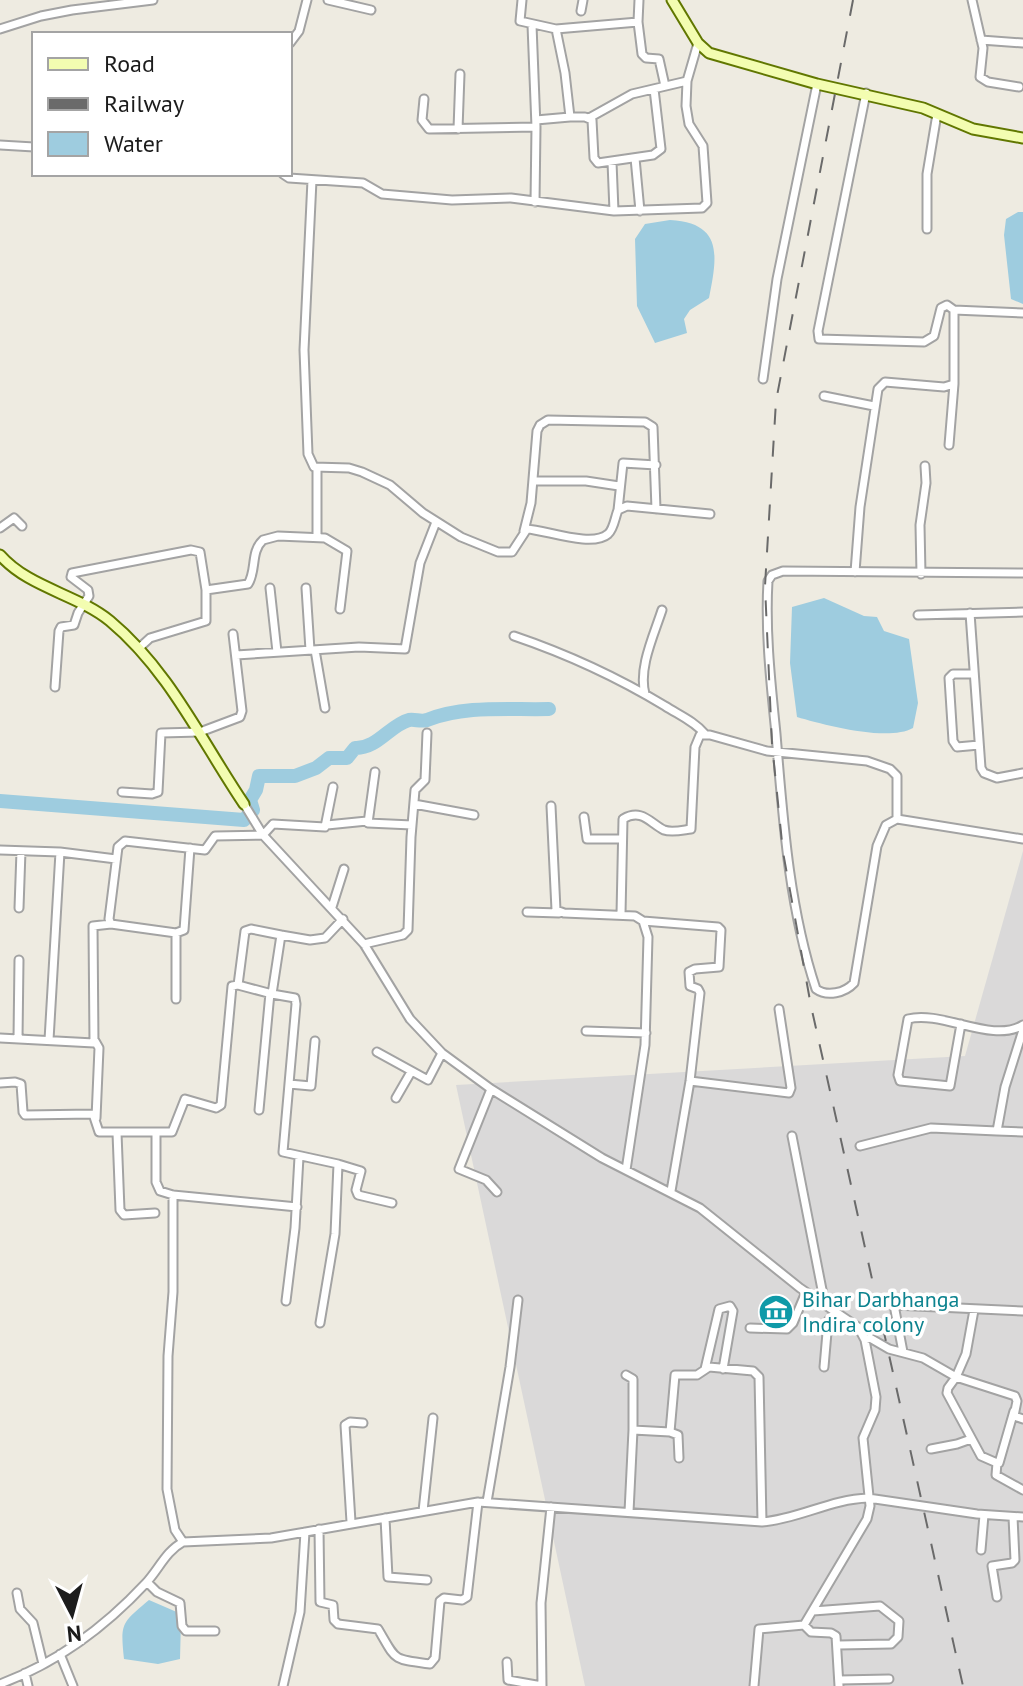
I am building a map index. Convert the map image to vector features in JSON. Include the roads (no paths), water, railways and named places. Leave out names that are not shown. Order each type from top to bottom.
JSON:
[{"type":"street","points":[[0,29],[56,13],[153,0]]},
{"type":"street","points":[[292,40],[299,31],[307,0]]},
{"type":"street","points":[[328,0],[371,10]]},
{"type":"street","points":[[522,0],[520,21],[532,25],[556,29],[638,22]]},
{"type":"street","points":[[581,11],[583,0]]},
{"type":"street","points":[[639,0],[642,54],[646,58],[659,59],[665,86]]},
{"type":"street","points":[[672,0],[698,43],[709,53],[817,84],[866,93],[937,114],[973,129],[1023,138]]},
{"type":"street","points":[[972,0],[981,40],[982,79],[1019,87]]},
{"type":"street","points":[[532,25],[535,202]]},
{"type":"street","points":[[556,29],[570,117]]},
{"type":"street","points":[[981,40],[1023,43]]},
{"type":"street","points":[[286,176],[363,183],[382,194],[452,200],[511,198],[614,211],[702,208],[707,203],[703,146],[687,116],[687,81],[698,43]]},
{"type":"street","points":[[458,129],[460,74]]},
{"type":"street","points":[[424,99],[424,125],[436,130],[458,129],[570,117],[589,118],[623,98],[687,81]]},
{"type":"street","points":[[763,379],[777,279],[817,84]]},
{"type":"street","points":[[589,118],[593,124],[596,161],[612,162],[653,155],[662,145],[654,89]]},
{"type":"street","points":[[866,93],[817,337],[821,341],[924,342],[934,336],[941,308],[947,305],[954,310],[1023,313]]},
{"type":"street","points":[[927,229],[927,174],[937,114]]},
{"type":"street","points":[[0,145],[32,147]]},
{"type":"street","points":[[635,158],[640,211]]},
{"type":"street","points":[[612,162],[614,211]]},
{"type":"street","points":[[312,180],[304,350],[308,454],[317,469],[317,537]]},
{"type":"street","points":[[949,445],[954,384],[954,310]]},
{"type":"street","points":[[855,572],[860,507],[878,389],[885,382],[944,387],[954,384]]},
{"type":"street","points":[[824,396],[874,406]]},
{"type":"street","points":[[317,469],[339,467],[362,472],[390,485],[436,522],[461,537],[504,553],[512,552],[529,516],[540,425],[548,420],[651,424],[655,429],[656,509]]},
{"type":"street","points":[[524,531],[531,529],[563,536],[600,537],[611,530],[618,510],[623,463],[656,465]]},
{"type":"street","points":[[921,574],[920,525],[926,483],[925,466]]},
{"type":"street","points":[[533,481],[586,481],[619,486]]},
{"type":"street","points":[[618,510],[627,506],[710,514]]},
{"type":"street","points":[[0,528],[14,518],[22,526]]},
{"type":"street","points":[[236,655],[405,649],[420,563],[436,522]]},
{"type":"street","points":[[206,590],[248,584],[252,578],[255,552],[263,540],[278,536],[317,537],[330,540],[347,551],[340,609]]},
{"type":"street","points":[[55,687],[59,631],[61,627],[74,625],[89,592],[71,577],[74,572],[196,550],[203,556],[206,621],[150,638],[138,649]]},
{"type":"street","points":[[2,559],[30,579],[106,618],[138,649],[184,706],[263,835],[364,944],[410,1019],[442,1053],[491,1089],[602,1158],[671,1191],[722,1223],[806,1292],[858,1327],[865,1340],[877,1404],[863,1438],[869,1513],[804,1625]]},
{"type":"street","points":[[1023,573],[783,571],[772,575],[768,581],[769,661],[787,845],[800,930],[818,992],[843,992],[854,983],[879,837],[886,825],[897,819],[1023,839]]},
{"type":"street","points":[[270,588],[277,652]]},
{"type":"street","points":[[306,588],[312,650],[325,708]]},
{"type":"street","points":[[645,694],[644,669],[662,610]]},
{"type":"street","points":[[918,615],[1023,612]]},
{"type":"street","points":[[970,613],[981,768],[989,777],[1023,773]]},
{"type":"street","points":[[122,792],[158,792],[161,733],[200,732],[241,715],[233,634]]},
{"type":"street","points":[[514,636],[581,661],[693,722],[705,734],[735,744],[777,752],[867,761],[890,769],[898,782],[897,819]]},
{"type":"street","points":[[973,674],[953,674],[949,678],[953,741],[957,747],[979,745]]},
{"type":"street","points":[[364,944],[403,935],[408,930],[414,804],[416,787],[425,780],[427,733]]},
{"type":"street","points":[[621,914],[622,823],[626,816],[646,817],[668,831],[691,829],[695,743],[700,735],[705,734]]},
{"type":"street","points":[[367,821],[375,772]]},
{"type":"street","points":[[327,825],[333,787]]},
{"type":"street","points":[[414,804],[474,815]]},
{"type":"street","points":[[551,806],[554,905],[559,913]]},
{"type":"street","points":[[584,817],[587,839],[622,839]]},
{"type":"street","points":[[111,924],[109,919],[118,847],[125,841],[208,849],[210,840],[215,836],[263,835],[273,824],[320,828],[367,821],[372,825],[412,825]]},
{"type":"street","points":[[190,848],[186,926],[181,932],[111,924],[93,926],[95,1041],[99,1048],[97,1131],[156,1133],[174,1130],[185,1099],[216,1108],[221,1105],[231,989],[238,985],[291,997],[296,1001],[282,1150],[361,1171],[356,1190],[358,1195],[392,1203]]},
{"type":"street","points":[[0,850],[60,852],[116,859]]},
{"type":"street","points":[[19,908],[21,851]]},
{"type":"street","points":[[49,1040],[60,852]]},
{"type":"street","points":[[332,907],[344,869]]},
{"type":"street","points":[[527,912],[621,914],[643,921],[718,927],[721,930],[719,967],[689,972],[690,986],[700,993],[690,1081],[671,1191]]},
{"type":"street","points":[[238,985],[245,931],[251,929],[319,940],[330,935],[343,919]]},
{"type":"street","points":[[626,1170],[646,1033],[648,949],[643,921]]},
{"type":"street","points":[[176,933],[176,999]]},
{"type":"street","points":[[259,1110],[271,993],[281,935]]},
{"type":"street","points":[[18,1039],[19,960]]},
{"type":"street","points":[[690,1081],[789,1093],[791,1088],[779,1009]]},
{"type":"street","points":[[961,1024],[950,1086],[900,1081],[898,1075],[908,1019],[916,1018],[961,1024],[1003,1031],[1023,1028],[1005,1087],[997,1131]]},
{"type":"street","points":[[586,1031],[646,1033]]},
{"type":"street","points":[[0,1038],[95,1041]]},
{"type":"street","points":[[289,1084],[311,1086],[315,1041]]},
{"type":"street","points":[[377,1052],[425,1080],[431,1078],[442,1053]]},
{"type":"street","points":[[396,1098],[411,1072]]},
{"type":"street","points":[[0,1083],[21,1084],[25,1115],[90,1114],[96,1118]]},
{"type":"street","points":[[491,1089],[459,1169],[486,1180],[497,1192]]},
{"type":"street","points":[[860,1146],[931,1128],[1023,1132]]},
{"type":"street","points":[[117,1133],[120,1210],[124,1215],[155,1213]]},
{"type":"street","points":[[156,1133],[156,1185],[160,1191],[173,1195],[297,1207]]},
{"type":"street","points":[[792,1136],[825,1305]]},
{"type":"street","points":[[286,1301],[297,1207],[299,1157]]},
{"type":"street","points":[[320,1323],[335,1234],[338,1164]]},
{"type":"street","points":[[173,1195],[173,1292],[166,1397],[167,1489],[175,1530],[183,1542]]},
{"type":"street","points":[[750,1328],[787,1329],[793,1323],[806,1292]]},
{"type":"street","points":[[487,1502],[518,1300]]},
{"type":"street","points":[[903,1352],[894,1305],[1023,1311]]},
{"type":"street","points":[[705,1369],[719,1309],[730,1306],[733,1311],[723,1369]]},
{"type":"street","points":[[974,1310],[966,1354],[947,1393],[981,1456],[997,1463],[996,1475],[1023,1490]]},
{"type":"street","points":[[824,1367],[828,1321],[836,1311]]},
{"type":"street","points":[[865,1340],[870,1338],[889,1349],[923,1358],[956,1377],[1015,1396],[1017,1401],[999,1463]]},
{"type":"street","points":[[670,1432],[675,1375],[697,1375],[705,1369],[753,1371],[759,1377],[762,1522]]},
{"type":"street","points":[[626,1375],[633,1379],[629,1512]]},
{"type":"street","points":[[1014,1411],[1016,1418],[1023,1419]]},
{"type":"street","points":[[423,1511],[433,1418]]},
{"type":"street","points":[[351,1522],[345,1425],[350,1422],[363,1423]]},
{"type":"street","points":[[633,1430],[678,1435],[679,1458]]},
{"type":"street","points":[[931,1449],[971,1439]]},
{"type":"street","points":[[0,1684],[43,1664],[108,1621],[147,1582],[174,1547],[183,1542],[247,1540],[478,1502],[762,1522],[796,1517],[850,1498],[868,1498],[984,1515],[1023,1517]]},
{"type":"street","points":[[319,1529],[320,1602],[333,1605],[334,1620],[338,1624],[375,1628],[380,1631],[388,1650],[400,1660],[430,1664],[435,1658],[440,1601],[467,1597],[478,1502]]},
{"type":"street","points":[[507,1662],[508,1680],[542,1686],[541,1603],[551,1507]]},
{"type":"street","points":[[981,1550],[984,1515]]},
{"type":"street","points":[[997,1597],[992,1566],[1015,1560],[1013,1517]]},
{"type":"street","points":[[385,1518],[388,1577],[427,1580]]},
{"type":"street","points":[[283,1686],[300,1612],[305,1532]]},
{"type":"street","points":[[147,1582],[157,1592],[180,1603],[182,1626],[186,1631],[215,1631]]},
{"type":"street","points":[[17,1593],[20,1609],[33,1623],[43,1664]]},
{"type":"street","points":[[813,1611],[880,1606],[899,1621],[898,1637],[891,1644],[839,1645]]},
{"type":"street","points":[[804,1625],[811,1632],[834,1634],[839,1645],[839,1683],[889,1679]]},
{"type":"street","points":[[754,1686],[759,1629],[804,1625]]},
{"type":"street","points":[[60,1654],[73,1686]]},
{"type":"street","points":[[25,1673],[28,1686]]},
{"type":"water","points":[[1023,212],[1023,304],[1011,299],[1004,235],[1006,219]]},
{"type":"water","points":[[670,220],[688,223],[708,235],[713,245],[714,269],[709,298],[690,310],[684,319],[687,333],[655,343],[637,306],[635,239],[645,224]]},
{"type":"water","points":[[824,598],[864,616],[877,617],[884,631],[909,639],[918,703],[913,728],[902,732],[872,733],[797,717],[790,663],[792,607]]},
{"type":"water","points":[[149,1600],[179,1613],[180,1659],[158,1664],[124,1659],[122,1637],[125,1624]]},
{"type":"waterway","points":[[0,801],[244,820],[253,810],[250,800],[259,776],[295,776],[316,768],[329,758],[347,758],[355,748],[370,745],[409,720],[425,721],[471,710],[549,709]]},
{"type":"railway","points":[[853,0],[776,401],[765,586],[772,744],[783,852],[811,1006],[963,1686]]},
{"type":"place","name":"Bihar Darbhanga Indira colony","points":[[776,1312]]}]
